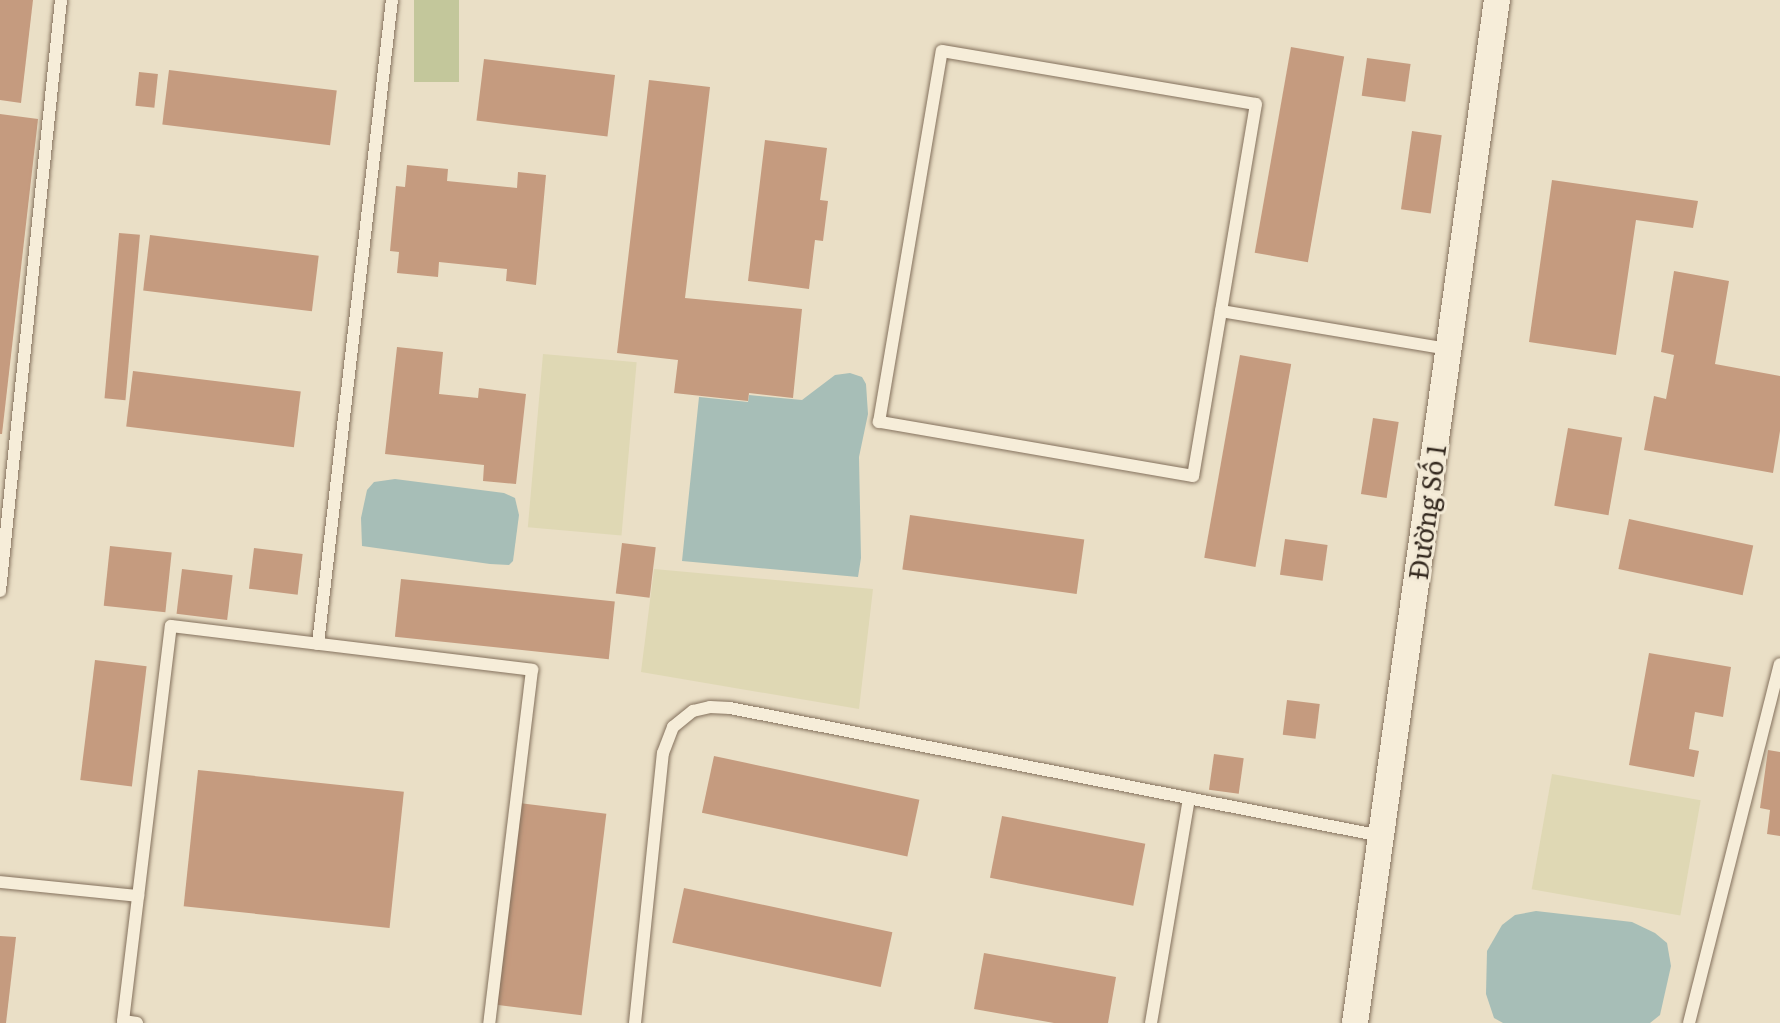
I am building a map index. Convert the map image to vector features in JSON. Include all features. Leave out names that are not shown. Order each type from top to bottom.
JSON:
[{"type":"street","name":"Đường Số 1","points":[[1355,1023],[1497,0]]},
{"type":"lane","points":[[0,591],[61,0]]},
{"type":"lane","points":[[318,644],[392,0]]},
{"type":"lane","points":[[942,51],[1256,104],[1221,311],[1193,476],[879,422],[942,51]]},
{"type":"lane","points":[[1221,311],[1449,349]]},
{"type":"lane","points":[[137,1023],[123,1021],[171,626],[532,670],[489,1023]]},
{"type":"lane","points":[[1689,1023],[1780,664]]},
{"type":"lane","points":[[635,1023],[663,753],[673,727],[693,711],[710,707],[730,708],[1381,836]]},
{"type":"lane","points":[[1151,1023],[1189,798]]},
{"type":"lane","points":[[0,882],[138,896]]},
{"type":"shaded area","points":[[543,354],[637,362],[621,536],[528,527]]},
{"type":"shaded area","points":[[654,569],[873,589],[859,709],[641,672]]},
{"type":"shaded area","points":[[1552,774],[1701,800],[1680,915],[1532,889]]},
{"type":"green space","points":[[414,0],[459,0],[459,82],[414,82]]},
{"type":"water","points":[[850,373],[862,377],[866,384],[868,414],[859,457],[861,558],[858,577],[682,561],[699,397],[748,402],[749,395],[802,400],[835,375]]},
{"type":"water","points":[[395,479],[504,493],[515,498],[519,515],[513,561],[509,565],[490,564],[362,546],[361,518],[367,490],[374,482]]},
{"type":"water","points":[[1536,911],[1632,922],[1655,933],[1667,943],[1671,966],[1660,1015],[1650,1023],[1503,1023],[1494,1018],[1486,994],[1487,951],[1502,925],[1515,915]]},
{"type":"building","points":[[0,0],[33,0],[21,103],[0,100]]},
{"type":"building","points":[[1291,47],[1344,56],[1308,262],[1255,253]]},
{"type":"building","points":[[1367,58],[1411,64],[1405,102],[1362,96]]},
{"type":"building","points":[[484,59],[615,75],[607,137],[476,121]]},
{"type":"building","points":[[169,70],[337,91],[330,145],[162,125]]},
{"type":"building","points":[[139,72],[158,74],[154,108],[135,106]]},
{"type":"building","points":[[649,80],[710,87],[685,298],[802,309],[793,398],[749,393],[748,401],[674,393],[678,360],[617,353]]},
{"type":"building","points":[[0,114],[38,119],[2,434],[0,434]]},
{"type":"building","points":[[1412,131],[1442,135],[1431,213],[1401,209]]},
{"type":"building","points":[[765,140],[827,148],[820,200],[828,201],[823,241],[815,240],[809,289],[748,281]]},
{"type":"building","points":[[407,165],[448,169],[447,181],[517,188],[518,172],[546,175],[536,285],[506,281],[507,269],[439,262],[438,277],[397,273],[399,252],[390,251],[396,186],[405,187]]},
{"type":"building","points":[[1552,180],[1698,201],[1693,228],[1636,220],[1616,355],[1529,342]]},
{"type":"building","points":[[119,233],[140,235],[125,400],[105,398]]},
{"type":"building","points":[[150,235],[319,256],[312,311],[143,291]]},
{"type":"building","points":[[1674,271],[1729,281],[1715,364],[1780,376],[1780,431],[1773,473],[1644,450],[1654,396],[1666,399],[1674,355],[1661,352]]},
{"type":"building","points":[[397,347],[443,352],[439,394],[478,398],[479,388],[526,394],[516,484],[483,481],[484,465],[385,454]]},
{"type":"building","points":[[1240,355],[1291,364],[1255,567],[1204,558]]},
{"type":"building","points":[[133,371],[301,392],[294,447],[126,427]]},
{"type":"building","points":[[1373,418],[1399,422],[1387,498],[1361,494]]},
{"type":"building","points":[[1568,428],[1622,438],[1608,515],[1554,506]]},
{"type":"building","points":[[910,515],[1084,539],[1077,594],[902,569]]},
{"type":"building","points":[[1629,519],[1753,545],[1743,595],[1618,569]]},
{"type":"building","points":[[1285,539],[1328,545],[1323,581],[1280,575]]},
{"type":"building","points":[[622,543],[656,547],[650,598],[616,594]]},
{"type":"building","points":[[110,546],[172,552],[165,612],[104,606]]},
{"type":"building","points":[[254,548],[303,554],[298,595],[249,589]]},
{"type":"building","points":[[182,569],[233,575],[227,620],[177,614]]},
{"type":"building","points":[[401,579],[615,601],[609,659],[395,637]]},
{"type":"building","points":[[1649,653],[1731,667],[1723,717],[1695,712],[1689,749],[1699,751],[1694,777],[1629,765]]},
{"type":"building","points":[[95,660],[147,666],[132,786],[80,780]]},
{"type":"building","points":[[1287,700],[1320,704],[1315,739],[1283,735]]},
{"type":"building","points":[[1768,750],[1780,752],[1780,836],[1767,834],[1770,810],[1760,808]]},
{"type":"building","points":[[1214,754],[1244,758],[1239,794],[1209,790]]},
{"type":"building","points":[[714,756],[919,800],[907,856],[702,813]]},
{"type":"building","points":[[198,770],[404,792],[390,928],[184,906]]},
{"type":"building","points":[[519,803],[606,814],[582,1015],[494,1004]]},
{"type":"building","points":[[1002,816],[1145,844],[1133,906],[990,878]]},
{"type":"building","points":[[684,888],[892,932],[881,987],[672,943]]},
{"type":"building","points":[[0,936],[16,937],[6,1023],[0,1023]]},
{"type":"building","points":[[984,953],[1116,977],[1108,1023],[1054,1023],[974,1009]]}]
